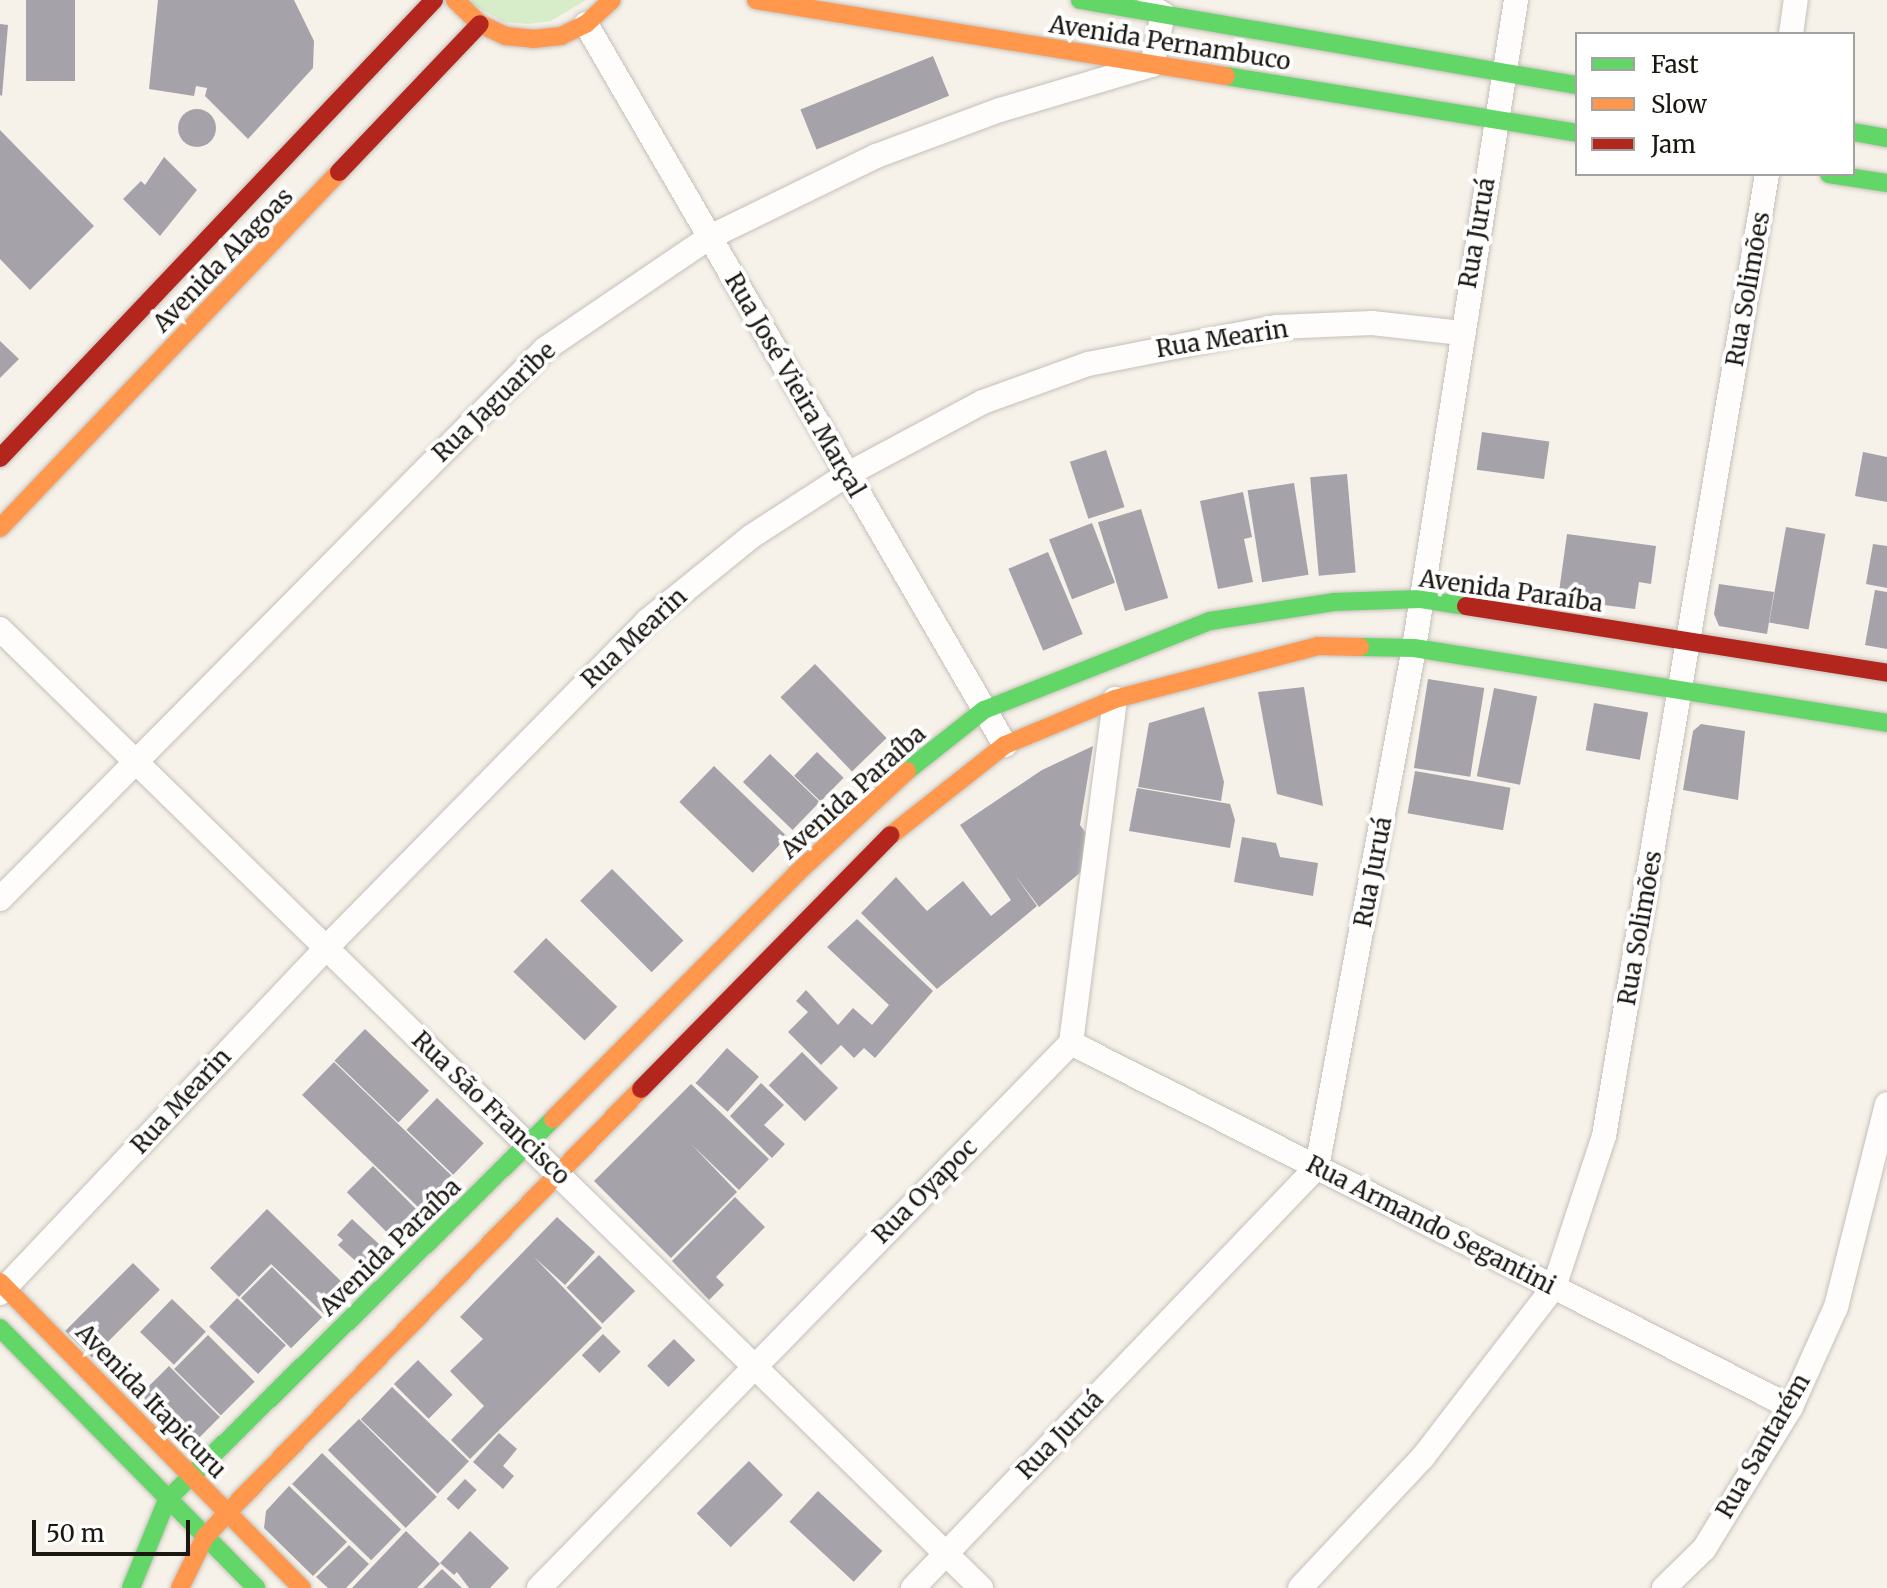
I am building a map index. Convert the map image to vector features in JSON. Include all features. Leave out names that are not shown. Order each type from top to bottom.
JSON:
[{"type":"main road","name":"Avenida Alagoas","points":[[0,458],[434,0]]},
{"type":"main road","points":[[455,0],[480,24],[533,39],[561,36],[586,24],[612,0]]},
{"type":"main road","name":"Avenida Pernambuco","points":[[756,0],[1575,133]]},
{"type":"main road","name":"Avenida Pernambuco","points":[[1080,0],[1575,85]]},
{"type":"main road","name":"Avenida Alagoas","points":[[0,528],[480,24]]},
{"type":"main road","points":[[1855,132],[1887,138]]},
{"type":"main road","points":[[1842,176],[1887,183]]},
{"type":"main road","name":"Avenida Paraíba","points":[[131,1588],[167,1500],[191,1475],[528,1145],[882,791],[984,710],[1210,621],[1334,602],[1421,599],[1887,673]]},
{"type":"main road","points":[[180,1588],[205,1537],[227,1513],[878,846],[1005,745],[1115,699],[1318,646],[1414,648],[1680,693],[1887,723]]},
{"type":"main road","points":[[769,902],[797,929]]},
{"type":"main road","name":"Avenida Itapicuru","points":[[2,1287],[302,1588]]},
{"type":"main road","points":[[0,1328],[256,1588]]},
{"type":"street","points":[[1138,0],[1163,14],[1152,65]]},
{"type":"street","name":"Rua Juruá","points":[[913,1588],[1317,1167],[1414,648],[1461,333],[1516,0]]},
{"type":"street","points":[[1791,32],[1796,0]]},
{"type":"street","name":"Rua José Vieira Marçal","points":[[586,24],[1005,745]]},
{"type":"street","name":"Rua Jaguaribe","points":[[0,899],[134,760],[545,349],[710,237],[876,156],[1000,110],[1152,65]]},
{"type":"street","name":"Rua Solimões","points":[[1300,1588],[1423,1457],[1554,1287],[1604,1136],[1767,176]]},
{"type":"street","name":"Rua Mearin","points":[[2,1287],[326,948],[647,621],[752,536],[848,474],[983,402],[1088,364],[1277,327],[1372,323],[1461,333]]},
{"type":"street","name":"Rua São Francisco","points":[[0,629],[981,1588]]},
{"type":"street","points":[[1071,1043],[1115,699]]},
{"type":"street","name":"Rua Armando Segantini","points":[[1071,1043],[1791,1407]]},
{"type":"street","name":"Rua Oyapoc","points":[[539,1588],[1071,1043]]},
{"type":"street","name":"Rua Santarém","points":[[1664,1588],[1704,1549],[1791,1407],[1836,1307],[1884,1128],[1887,1104]]},
{"type":"green space","points":[[465,0],[586,0],[551,21],[528,24],[504,22]]},
{"type":"building","points":[[26,0],[75,0],[75,81],[26,81]]},
{"type":"building","points":[[158,0],[294,0],[314,41],[313,68],[248,139],[205,96],[207,88],[196,86],[194,96],[149,89]]},
{"type":"building","points":[[0,24],[8,25],[2,96],[0,95]]},
{"type":"building","points":[[933,56],[949,96],[817,149],[800,110]]},
{"type":"building","points":[[197,109],[210,115],[216,128],[210,141],[197,147],[184,141],[178,128],[184,115]]},
{"type":"building","points":[[0,130],[94,226],[30,290],[0,259]]},
{"type":"building","points":[[164,157],[197,190],[160,236],[123,199],[141,181],[145,185]]},
{"type":"building","points":[[0,341],[19,359],[0,378]]},
{"type":"building","points":[[1482,432],[1549,441],[1544,479],[1477,470]]},
{"type":"building","points":[[1106,450],[1125,507],[1088,519],[1070,462]]},
{"type":"building","points":[[1863,452],[1887,457],[1887,502],[1855,496]]},
{"type":"building","points":[[1347,474],[1356,573],[1319,576],[1310,477]]},
{"type":"building","points":[[1294,483],[1309,575],[1262,582],[1248,490]]},
{"type":"building","points":[[1243,492],[1252,537],[1244,539],[1253,582],[1218,589],[1200,501]]},
{"type":"building","points":[[1141,509],[1168,598],[1125,611],[1098,522]]},
{"type":"building","points":[[1092,523],[1115,583],[1072,599],[1049,539]]},
{"type":"building","points":[[1786,527],[1825,534],[1809,629],[1769,623]]},
{"type":"building","points":[[1567,534],[1656,546],[1651,584],[1639,582],[1635,609],[1558,599]]},
{"type":"building","points":[[1873,544],[1887,546],[1887,588],[1866,584]]},
{"type":"building","points":[[1048,552],[1083,634],[1043,651],[1008,569]]},
{"type":"building","points":[[1719,584],[1774,592],[1767,634],[1719,626],[1714,614]]},
{"type":"building","points":[[1875,590],[1887,592],[1887,649],[1865,645]]},
{"type":"building","points":[[815,664],[887,738],[852,771],[780,697]]},
{"type":"building","points":[[1428,679],[1484,688],[1470,777],[1414,768]]},
{"type":"building","points":[[1304,687],[1323,806],[1277,794],[1258,692]]},
{"type":"building","points":[[1494,688],[1537,696],[1520,785],[1477,776]]},
{"type":"building","points":[[1594,703],[1648,713],[1640,760],[1586,750]]},
{"type":"building","points":[[1204,707],[1224,782],[1221,801],[1138,787],[1149,723]]},
{"type":"building","points":[[1701,724],[1745,731],[1738,800],[1683,790],[1693,731]]},
{"type":"building","points":[[1093,746],[1080,825],[1089,837],[1081,872],[1039,907],[1015,875],[1037,906],[937,989],[861,913],[896,877],[927,911],[963,881],[991,916],[1011,900],[960,825],[1042,770]]},
{"type":"building","points":[[817,752],[844,778],[821,801],[794,776]]},
{"type":"building","points":[[770,754],[820,802],[793,830],[743,782]]},
{"type":"building","points":[[714,766],[787,837],[753,873],[679,802]]},
{"type":"building","points":[[1415,771],[1511,788],[1503,830],[1408,813]]},
{"type":"building","points":[[1137,788],[1230,804],[1235,820],[1230,848],[1129,831]]},
{"type":"building","points":[[1242,837],[1276,843],[1280,857],[1318,863],[1313,896],[1234,882]]},
{"type":"building","points":[[612,869],[683,940],[652,972],[580,901]]},
{"type":"building","points":[[857,919],[933,991],[875,1058],[864,1048],[854,1058],[841,1045],[821,1065],[788,1032],[808,1012],[796,1001],[806,990],[838,1025],[853,1008],[872,1025],[889,1005],[827,947]]},
{"type":"building","points":[[546,938],[617,1007],[585,1041],[513,972]]},
{"type":"building","points":[[365,1029],[429,1091],[398,1122],[334,1061]]},
{"type":"building","points":[[727,1048],[759,1077],[728,1112],[696,1083]]},
{"type":"building","points":[[802,1052],[838,1088],[805,1121],[769,1085]]},
{"type":"building","points":[[334,1062],[451,1175],[419,1208],[302,1095]]},
{"type":"building","points":[[761,1083],[784,1105],[764,1125],[785,1144],[772,1158],[730,1116]]},
{"type":"building","points":[[691,1084],[769,1159],[739,1190],[691,1144],[737,1192],[671,1258],[594,1181]]},
{"type":"building","points":[[437,1098],[484,1143],[453,1175],[406,1130]]},
{"type":"building","points":[[373,1166],[418,1211],[392,1237],[347,1192]]},
{"type":"building","points":[[735,1197],[765,1227],[716,1277],[724,1285],[709,1300],[672,1261]]},
{"type":"building","points":[[267,1209],[348,1288],[324,1314],[271,1264],[239,1297],[210,1268]]},
{"type":"building","points":[[557,1217],[595,1252],[565,1285],[534,1257],[602,1328],[470,1459],[451,1440],[484,1406],[450,1371],[483,1339],[460,1317]]},
{"type":"building","points":[[352,1219],[380,1245],[361,1266],[338,1245],[343,1240],[337,1235]]},
{"type":"building","points":[[599,1255],[635,1291],[603,1324],[566,1288]]},
{"type":"building","points":[[133,1263],[160,1290],[92,1358],[65,1331]]},
{"type":"building","points":[[272,1267],[322,1317],[291,1348],[241,1298]]},
{"type":"building","points":[[237,1298],[286,1345],[258,1374],[209,1327]]},
{"type":"building","points":[[172,1299],[206,1332],[174,1365],[140,1332]]},
{"type":"building","points":[[603,1334],[621,1352],[599,1373],[582,1355]]},
{"type":"building","points":[[208,1335],[255,1382],[221,1416],[174,1369]]},
{"type":"building","points":[[674,1339],[695,1360],[668,1387],[647,1366]]},
{"type":"building","points":[[418,1360],[453,1395],[429,1419],[394,1384]]},
{"type":"building","points":[[169,1366],[220,1417],[188,1449],[137,1398]]},
{"type":"building","points":[[392,1387],[469,1461],[438,1494],[361,1419]]},
{"type":"building","points":[[359,1419],[437,1497],[406,1528],[328,1450]]},
{"type":"building","points":[[499,1433],[517,1449],[503,1466],[514,1476],[503,1489],[473,1462]]},
{"type":"building","points":[[322,1453],[401,1529],[371,1560],[292,1484]]},
{"type":"building","points":[[749,1461],[783,1495],[731,1547],[697,1513]]},
{"type":"building","points":[[465,1479],[477,1490],[458,1510],[447,1499]]},
{"type":"building","points":[[289,1486],[347,1542],[313,1576],[264,1528],[266,1511]]},
{"type":"building","points":[[818,1491],[882,1551],[854,1582],[789,1522]]},
{"type":"building","points":[[406,1531],[440,1564],[417,1588],[352,1588]]},
{"type":"building","points":[[470,1531],[509,1568],[490,1588],[469,1588],[457,1572],[454,1575],[440,1563]]},
{"type":"building","points":[[349,1545],[369,1564],[346,1588],[328,1588],[316,1577]]},
{"type":"building","points":[[442,1569],[462,1588],[423,1588]]},
{"type":"traffic: fast","points":[[1080,0],[1575,85]]},
{"type":"traffic: fast","points":[[1226,76],[1575,133]]},
{"type":"traffic: fast","points":[[1855,132],[1887,138]]},
{"type":"traffic: fast","points":[[1842,176],[1887,183]]},
{"type":"traffic: fast","points":[[907,771],[984,710],[1210,621],[1334,602],[1421,599],[1466,606]]},
{"type":"traffic: fast","points":[[1360,647],[1414,648],[1887,723]]},
{"type":"traffic: fast","points":[[131,1588],[167,1500],[553,1119]]},
{"type":"traffic: fast","points":[[0,1328],[256,1588]]},
{"type":"traffic: slow","points":[[455,0],[480,24],[506,36],[533,39],[561,36],[586,24],[612,0]]},
{"type":"traffic: slow","points":[[756,0],[1226,76]]},
{"type":"traffic: slow","points":[[0,528],[339,172]]},
{"type":"traffic: slow","points":[[891,835],[1005,745],[1115,699],[1318,646],[1360,647]]},
{"type":"traffic: slow","points":[[553,1119],[797,873],[907,771]]},
{"type":"traffic: slow","points":[[180,1588],[205,1537],[227,1513],[641,1089]]},
{"type":"traffic: slow","points":[[0,1282],[302,1588]]},
{"type":"traffic: jam","points":[[0,458],[434,0]]},
{"type":"traffic: jam","points":[[339,172],[480,24]]},
{"type":"traffic: jam","points":[[1466,606],[1887,673]]},
{"type":"traffic: jam","points":[[641,1089],[891,835]]}]
